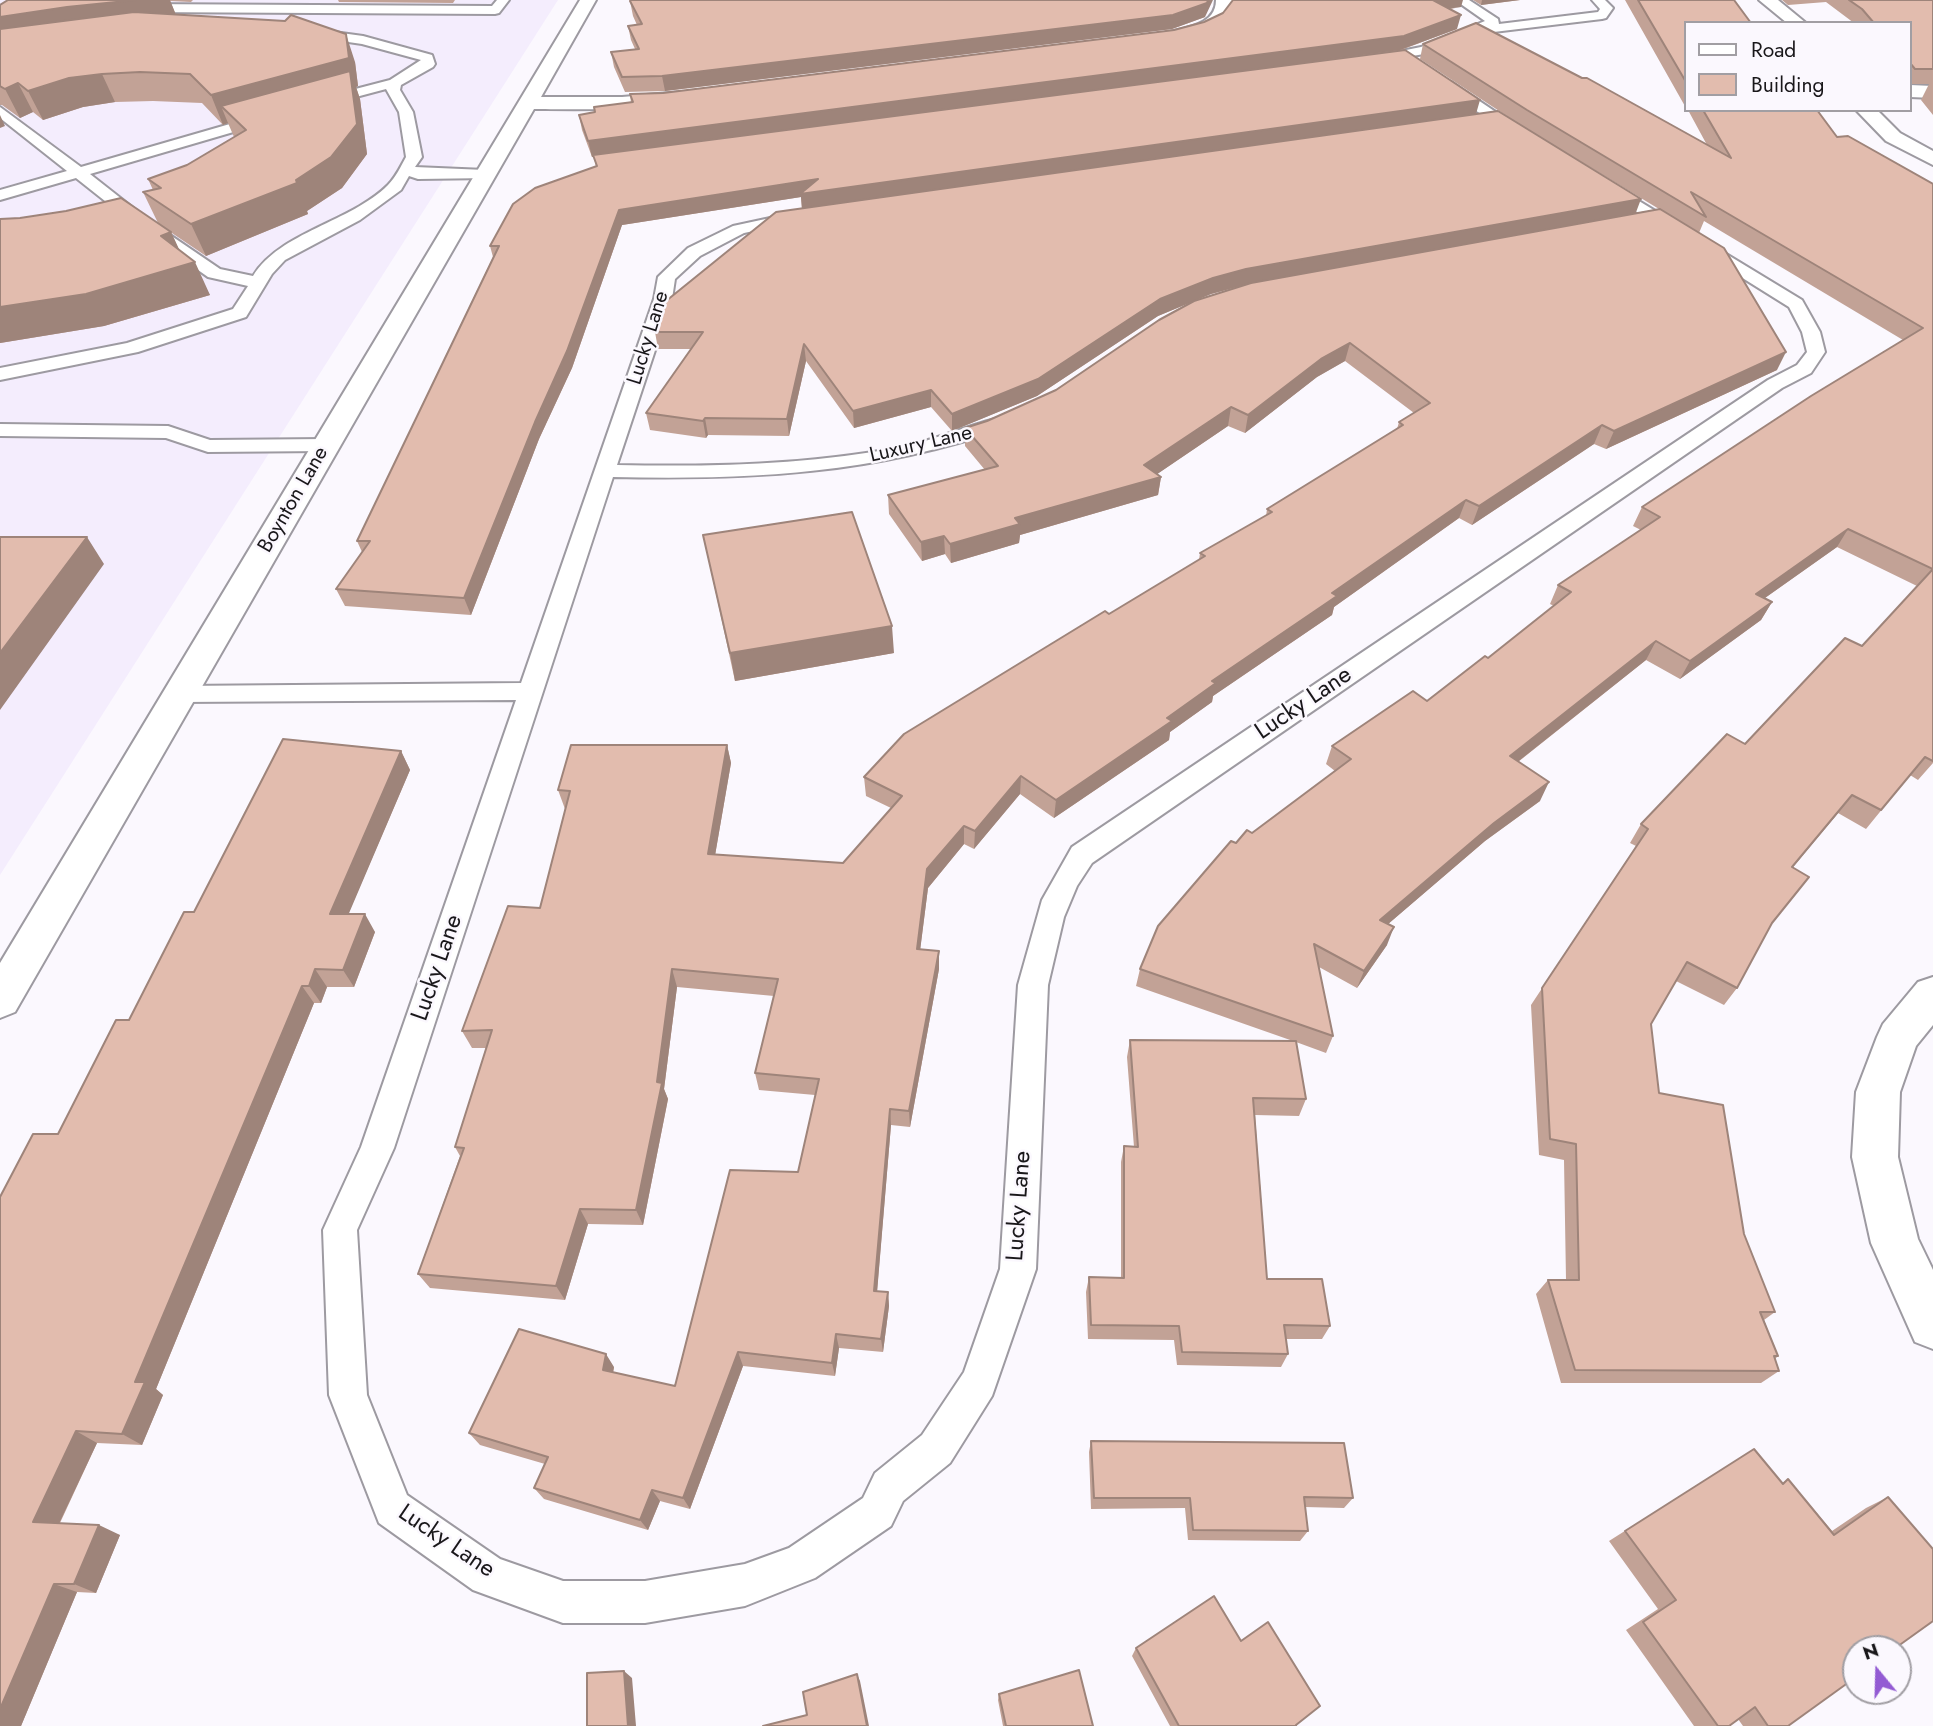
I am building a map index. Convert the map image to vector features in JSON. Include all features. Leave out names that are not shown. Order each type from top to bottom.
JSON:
[{"type":"street","name":"Boynton Lane","points":[[0,1000],[588,0]]},
{"type":"street","points":[[1161,38],[1195,31],[1219,19],[1225,11],[1224,0]]},
{"type":"street","points":[[1767,0],[1795,21]]},
{"type":"street","points":[[1912,91],[1933,92]]},
{"type":"street","points":[[527,103],[622,103],[706,95]]},
{"type":"street","points":[[1868,112],[1894,137],[1933,159]]},
{"type":"street","points":[[1933,994],[1898,1037],[1878,1092],[1875,1157],[1895,1243],[1933,1324]]},
{"type":"lane","points":[[123,8],[262,4],[495,10],[503,0]]},
{"type":"lane","points":[[1362,62],[1404,57],[1494,22],[1461,0]]},
{"type":"lane","points":[[1475,30],[1602,15],[1607,8],[1598,0]]},
{"type":"lane","points":[[303,32],[363,40],[427,58],[428,64],[395,83],[310,105]]},
{"type":"lane","points":[[1404,57],[1539,145]]},
{"type":"lane","points":[[0,374],[131,348],[240,313],[265,271],[279,256],[354,217],[395,187],[414,157],[407,112],[393,90],[395,83]]},
{"type":"lane","points":[[0,111],[145,225],[214,273],[260,283]]},
{"type":"lane","points":[[0,195],[284,113]]},
{"type":"lane","points":[[1457,124],[1497,118]]},
{"type":"lane","points":[[406,169],[418,174],[485,175]]},
{"type":"lane","name":"Lucky Lane","points":[[823,215],[785,219],[739,229],[694,252],[667,277],[663,299],[377,1148],[340,1230],[348,1395],[393,1509],[488,1575],[562,1602],[645,1602],[745,1585],[801,1564],[877,1512],[889,1487],[936,1449],[979,1383],[1018,1269],[1033,985],[1040,953],[1065,876],[1082,855],[1775,384],[1804,369],[1816,352],[1811,332],[1796,304],[1587,174]]},
{"type":"lane","points":[[1630,223],[1657,218]]},
{"type":"lane","name":"Luxury Lane","points":[[605,471],[738,471],[827,466],[939,444],[1016,417]]},
{"type":"lane","points":[[0,430],[168,432],[208,446],[326,445]]},
{"type":"lane","points":[[180,694],[531,691]]},
{"type":"shaded area","points":[[0,0],[558,0],[0,875]]},
{"type":"building","points":[[8,0],[136,0],[0,17],[0,5]]},
{"type":"building","points":[[631,0],[1208,0],[1207,3],[1173,15],[662,76],[622,77],[611,52],[639,49],[628,26],[642,24]]},
{"type":"building","points":[[1233,0],[1433,0],[1461,15],[1404,36],[588,141],[579,115],[595,112],[594,107],[633,102],[630,94],[663,93],[1174,30],[1204,22],[1223,13]]},
{"type":"building","points":[[1638,0],[1734,0],[1750,21],[1685,21],[1685,80]]},
{"type":"building","points":[[1849,0],[1933,0],[1933,69],[1915,69],[1912,65],[1912,21],[1872,21]]},
{"type":"building","points":[[134,12],[285,21],[291,15],[346,34],[349,58],[211,95],[190,74],[102,74],[69,78],[28,91],[18,83],[5,89],[0,86],[0,29]]},
{"type":"building","points":[[1476,23],[1582,78],[1587,78],[1731,158],[1704,112],[1818,112],[1837,137],[1848,136],[1933,184],[1933,569],[1848,529],[1756,594],[1772,602],[1690,661],[1656,641],[1510,756],[1549,782],[1494,823],[1380,920],[1394,927],[1364,971],[1314,944],[1333,1036],[1140,969],[1158,926],[1231,841],[1236,843],[1247,830],[1252,833],[1351,759],[1332,746],[1413,691],[1427,701],[1485,656],[1488,658],[1571,592],[1558,585],[1660,517],[1642,507],[1811,396],[1923,328],[1691,192],[1706,217],[1423,44]]},
{"type":"building","points":[[1405,50],[1480,100],[800,194],[818,179],[619,210],[567,351],[535,422],[464,598],[336,589],[370,541],[357,541],[499,246],[490,246],[513,204],[535,188],[597,166],[593,155]]},
{"type":"building","points":[[350,71],[357,124],[331,157],[296,180],[297,183],[191,224],[143,192],[161,188],[148,179],[187,165],[246,130],[221,106]]},
{"type":"building","points":[[1498,111],[1641,199],[1246,269],[1213,278],[1160,299],[1038,379],[952,414],[931,390],[853,411],[804,344],[787,419],[705,418],[703,421],[646,413],[703,332],[655,332],[666,301],[776,212]]},
{"type":"building","points":[[121,198],[171,232],[161,236],[195,262],[86,294],[0,307],[0,219],[66,211]]},
{"type":"building","points":[[1660,209],[1724,248],[1786,352],[1614,431],[1602,425],[1479,506],[1466,500],[1332,593],[1337,596],[1212,681],[1216,683],[1167,718],[1172,721],[1056,800],[1021,776],[975,831],[964,826],[927,869],[917,949],[939,951],[909,1111],[890,1109],[874,1291],[888,1292],[881,1339],[836,1334],[832,1363],[738,1352],[683,1498],[652,1490],[640,1520],[534,1488],[548,1457],[469,1433],[519,1329],[606,1354],[603,1370],[675,1386],[730,1170],[798,1172],[819,1079],[755,1073],[778,979],[672,969],[657,1082],[662,1083],[636,1210],[580,1209],[556,1286],[418,1274],[464,1148],[455,1147],[492,1030],[462,1031],[508,906],[540,908],[570,791],[558,790],[571,745],[727,745],[708,854],[843,863],[902,796],[864,777],[904,734],[1105,611],[1109,614],[1205,556],[1200,553],[1272,512],[1267,509],[1403,425],[1399,422],[1430,403],[1350,343],[1321,359],[1248,415],[1231,407],[1144,465],[1161,477],[1015,518],[1020,524],[950,544],[944,536],[921,542],[888,495],[998,466],[965,428],[1056,390],[1159,320],[1194,301],[1251,283]]},
{"type":"building","points":[[852,512],[892,626],[730,653],[703,535]]},
{"type":"building","points":[[0,537],[87,537],[0,653]]},
{"type":"building","points":[[1933,569],[1933,761],[1925,757],[1881,810],[1852,795],[1792,867],[1809,877],[1772,923],[1737,988],[1687,962],[1651,1024],[1659,1093],[1723,1105],[1744,1234],[1775,1312],[1760,1312],[1778,1356],[1774,1356],[1779,1371],[1575,1370],[1548,1280],[1579,1280],[1576,1144],[1550,1139],[1542,988],[1648,829],[1641,824],[1727,734],[1745,744],[1845,638],[1862,646]]},
{"type":"building","points":[[283,739],[401,751],[330,914],[365,914],[343,970],[315,969],[309,986],[302,986],[135,1382],[145,1382],[122,1434],[76,1431],[33,1522],[99,1525],[74,1584],[54,1584],[0,1709],[0,1197],[33,1134],[58,1134],[116,1020],[129,1020],[184,912],[194,912]]},
{"type":"building","points":[[1130,1040],[1296,1041],[1306,1099],[1253,1098],[1267,1279],[1322,1279],[1330,1326],[1284,1325],[1288,1354],[1182,1352],[1179,1326],[1091,1325],[1089,1277],[1124,1278],[1124,1146],[1138,1147]]},
{"type":"building","points":[[1091,1441],[1344,1443],[1353,1498],[1304,1497],[1308,1531],[1193,1530],[1190,1498],[1094,1498]]},
{"type":"building","points":[[1754,1449],[1783,1484],[1788,1479],[1834,1535],[1888,1497],[1933,1549],[1933,1621],[1912,1636],[1842,1635],[1842,1687],[1788,1726],[1768,1726],[1755,1707],[1729,1726],[1718,1726],[1643,1622],[1676,1600],[1625,1531]]},
{"type":"building","points":[[1214,1596],[1241,1641],[1268,1622],[1320,1706],[1296,1726],[1179,1726],[1136,1648]]},
{"type":"building","points":[[1079,1670],[1093,1726],[1006,1726],[999,1694]]},
{"type":"building","points":[[624,1671],[628,1726],[587,1726],[587,1673]]},
{"type":"building","points":[[857,1674],[867,1726],[763,1726],[807,1715],[803,1692]]}]
